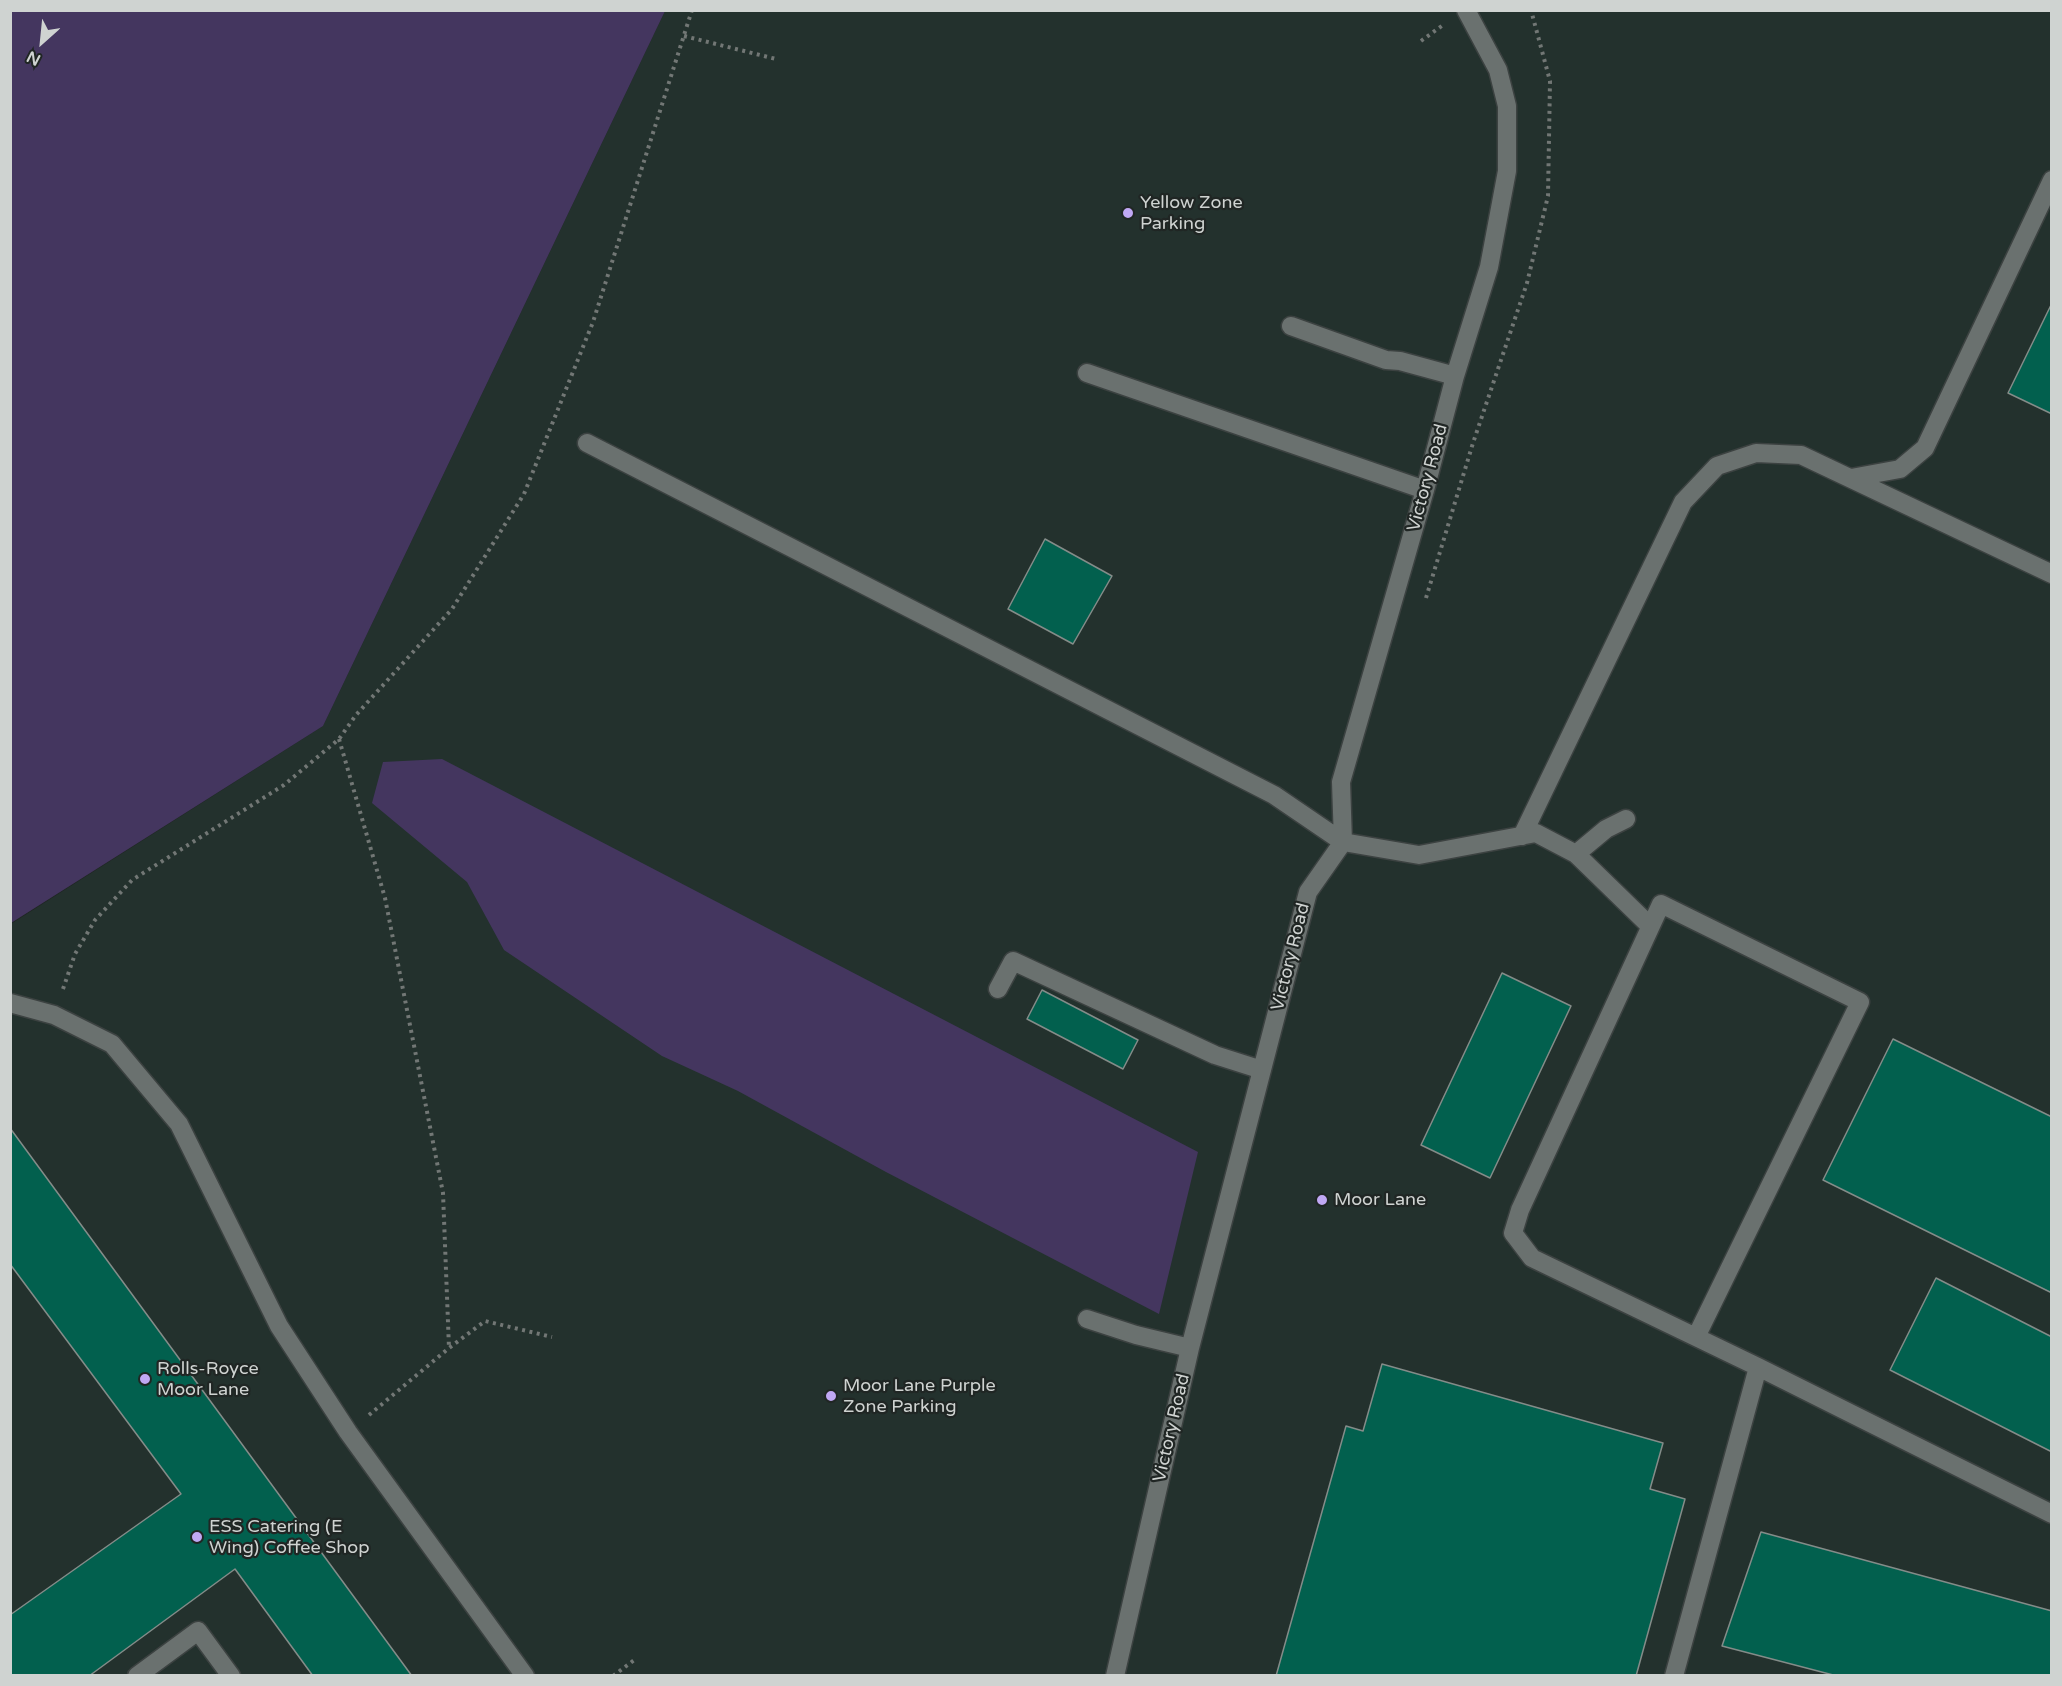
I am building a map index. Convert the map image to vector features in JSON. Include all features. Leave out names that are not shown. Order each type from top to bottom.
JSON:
[{"type":"lane","name":"Victory Road","points":[[1115,1676],[1190,1348],[1308,892],[1342,842],[1341,782],[1425,490],[1455,376],[1489,267],[1508,171],[1507,106],[1498,70],[1466,10]]},
{"type":"lane","points":[[1851,478],[1900,469],[1925,448],[2052,180]]},
{"type":"lane","points":[[1290,326],[1386,360],[1400,361],[1455,376]]},
{"type":"lane","points":[[1087,373],[1425,490]]},
{"type":"lane","points":[[587,443],[1274,795],[1342,842],[1419,855],[1536,833],[1576,854],[1650,927]]},
{"type":"lane","points":[[1522,836],[1683,501],[1717,466],[1756,453],[1801,455],[2052,574]]},
{"type":"lane","points":[[1576,854],[1606,829],[1626,819]]},
{"type":"lane","points":[[1696,1337],[1860,1002],[1661,903],[1520,1210],[1513,1233],[1532,1258],[1758,1367],[2052,1514]]},
{"type":"lane","points":[[998,990],[1013,961],[1215,1055],[1262,1070]]},
{"type":"lane","points":[[10,1003],[54,1015],[112,1044],[179,1124],[279,1326],[348,1432],[525,1676]]},
{"type":"lane","points":[[1087,1319],[1136,1335],[1190,1348]]},
{"type":"lane","points":[[1674,1676],[1758,1367]]},
{"type":"lane","points":[[137,1676],[198,1631],[231,1676]]},
{"type":"path","points":[[54,1015],[75,954],[95,920],[132,880],[284,784],[339,739],[356,715],[452,609],[524,494],[593,322],[692,10]]},
{"type":"path","points":[[1527,283],[1548,196],[1550,81],[1532,11]]},
{"type":"path","points":[[684,36],[776,59]]},
{"type":"path","points":[[339,739],[385,898],[443,1193],[449,1348]]},
{"type":"path","points":[[348,1432],[485,1321],[552,1336]]},
{"type":"path","points":[[613,1676],[637,1658]]},
{"type":"shaded area","points":[[11,10],[665,11],[323,726],[11,923]]},
{"type":"shaded area","points":[[665,11],[2051,11],[2051,1675],[11,1676],[11,924],[323,726]]},
{"type":"shaded area","points":[[442,759],[1198,1152],[1159,1314],[886,1172],[738,1091],[662,1056],[504,950],[467,882],[372,803],[383,762]]},
{"type":"building","points":[[2052,303],[2052,414],[2008,393]]},
{"type":"building","points":[[1045,539],[1112,576],[1073,644],[1008,609]]},
{"type":"building","points":[[1502,973],[1571,1006],[1490,1178],[1421,1145]]},
{"type":"building","points":[[1042,990],[1138,1040],[1123,1069],[1027,1019]]},
{"type":"building","points":[[1893,1039],[2052,1117],[2052,1293],[1823,1180]]},
{"type":"building","name":"Rolls-Royce Moor Lane","points":[[10,1128],[412,1676],[313,1676],[235,1569],[89,1676],[10,1676],[10,1615],[181,1494],[10,1264]]},
{"type":"building","points":[[1936,1278],[2052,1337],[2052,1452],[1890,1370]]},
{"type":"building","points":[[1382,1364],[1663,1443],[1650,1489],[1685,1499],[1636,1676],[1276,1676],[1346,1426],[1363,1431]]},
{"type":"building","points":[[1761,1532],[2052,1611],[2052,1676],[1837,1676],[1722,1646]]},
{"type":"place","name":"Yellow Zone Parking","points":[[1128,213]]},
{"type":"place","name":"Moor Lane","points":[[1322,1200]]},
{"type":"place","name":"Rolls-Royce Moor Lane","points":[[145,1379]]},
{"type":"place","name":"Moor Lane Purple Zone Parking","points":[[831,1396]]},
{"type":"place","name":"ESS Catering (E Wing) Coffee Shop","points":[[197,1537]]}]
